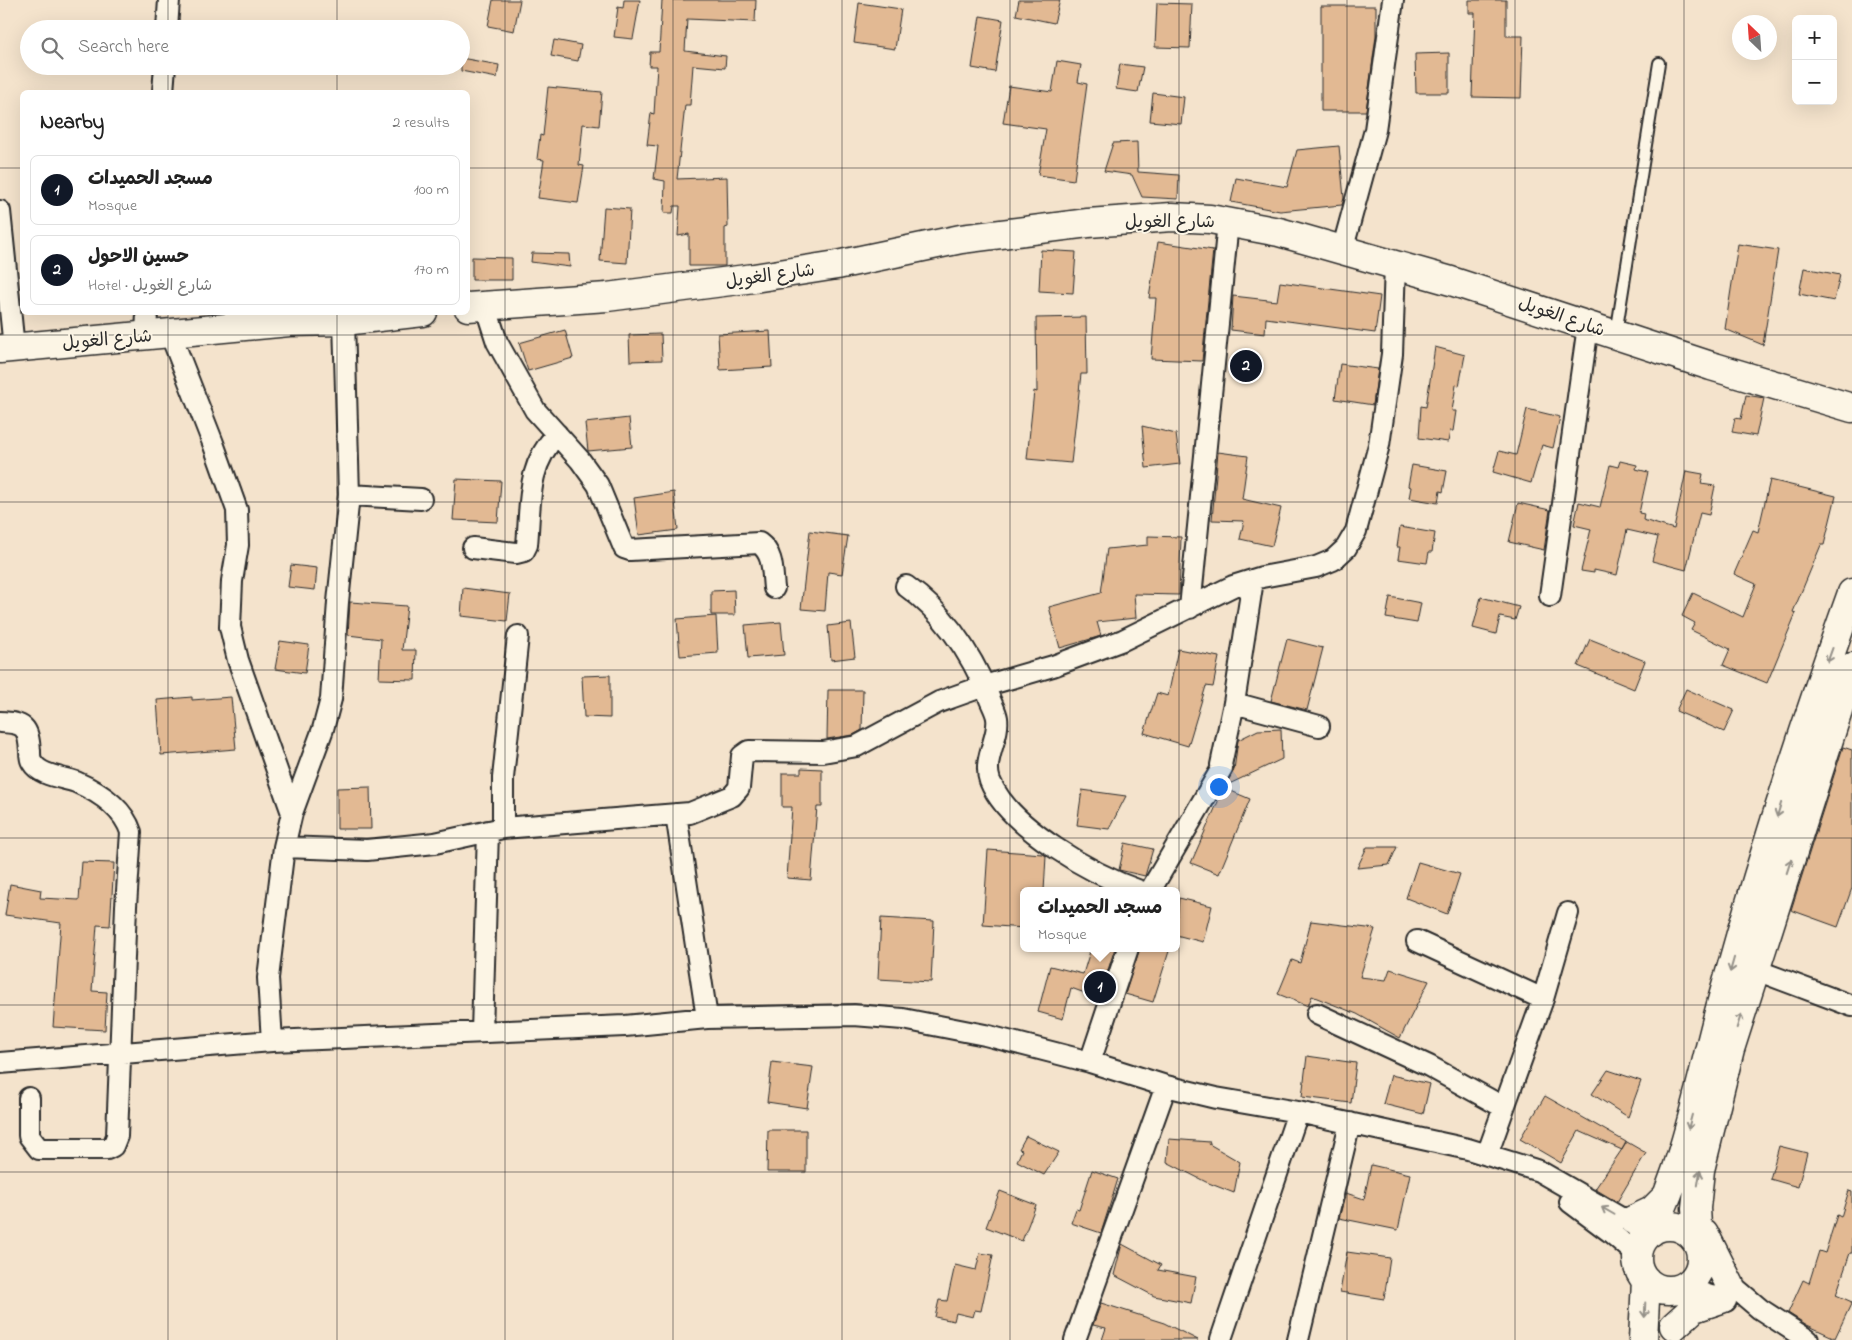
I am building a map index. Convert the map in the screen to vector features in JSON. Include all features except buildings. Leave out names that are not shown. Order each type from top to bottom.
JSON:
[{"type":"street","points":[[168,20],[169,0]]},
{"type":"street","points":[[1342,251],[1375,130],[1393,0]]},
{"type":"street","points":[[163,90],[164,75]]},
{"type":"street","points":[[0,211],[7,348]]},
{"type":"street","name":"شارع الغويل","points":[[476,306],[607,297],[754,278],[836,265],[961,240],[1088,223],[1172,217],[1228,222],[1279,232],[1342,251],[1395,264],[1515,300],[1616,335],[1852,408]]},
{"type":"street","points":[[1190,608],[1228,222]]},
{"type":"street","points":[[284,847],[367,850],[434,843],[496,830],[690,813],[732,796],[738,788],[740,761],[744,753],[753,751],[823,752],[857,746],[939,702],[984,686],[1053,666],[1123,640],[1190,608],[1207,597],[1253,580],[1316,567],[1333,560],[1346,548],[1356,531],[1379,445],[1392,354],[1395,264]]},
{"type":"street","points":[[476,306],[535,410],[598,485],[624,548],[759,543],[767,549],[771,560],[774,588]]},
{"type":"street","name":"شارع الغويل","points":[[7,348],[154,327],[344,321],[396,315]]},
{"type":"street","points":[[272,1041],[268,978],[284,847],[292,813],[324,729],[331,699],[338,602],[349,495],[344,321]]},
{"type":"street","points":[[1550,596],[1588,326]]},
{"type":"street","points":[[154,327],[213,443],[236,510],[238,545],[232,582],[230,627],[238,660],[292,813]]},
{"type":"street","points":[[473,548],[516,553],[524,551],[527,545],[534,469],[542,451],[556,434]]},
{"type":"street","points":[[349,495],[421,499]]},
{"type":"street","points":[[1152,887],[1222,768],[1220,765],[1234,703],[1253,580]]},
{"type":"street","points":[[906,586],[937,612],[964,648],[984,686],[997,719],[988,770],[990,780],[1004,802],[1033,832],[1053,847],[1072,859],[1132,887]]},
{"type":"street","points":[[1643,1340],[1640,1246],[1642,1226],[1667,1196],[1678,1164],[1757,879],[1792,768],[1852,593]]},
{"type":"street","points":[[482,1032],[496,830],[518,636]]},
{"type":"street","points":[[1681,1287],[1690,1282],[1699,1269],[1696,1208],[1700,1170],[1728,1059],[1852,667]]},
{"type":"street","points":[[1234,703],[1318,726]]},
{"type":"street","points":[[0,722],[17,723],[24,727],[29,737],[31,761],[39,769],[90,789],[119,809],[127,820],[131,832],[117,1136],[113,1146],[108,1149],[39,1149],[29,1136],[29,1098]]},
{"type":"street","points":[[676,814],[707,1018]]},
{"type":"street","points":[[1487,1155],[1543,999],[1568,913]]},
{"type":"street","points":[[1417,941],[1543,999]]},
{"type":"street","points":[[1090,1062],[1127,952]]},
{"type":"street","points":[[1756,970],[1852,1006]]},
{"type":"street","points":[[1317,1014],[1429,1066],[1503,1107]]},
{"type":"street","points":[[0,1063],[272,1041],[625,1026],[707,1018],[845,1015],[903,1019],[977,1033],[1090,1062],[1166,1086],[1216,1098],[1298,1112],[1434,1140],[1539,1171],[1619,1217],[1642,1226],[1677,1228],[1686,1231],[1699,1248],[1726,1292]]},
{"type":"street","points":[[1076,1340],[1166,1086]]},
{"type":"street","points":[[1221,1339],[1298,1112]]},
{"type":"street","points":[[1298,1340],[1350,1123]]},
{"type":"street","points":[[1520,1166],[1610,1231],[1661,1289],[1681,1287],[1726,1292],[1799,1336]]},
{"type":"street","points":[[1696,1208],[1726,1292]]},
{"type":"street","points":[[1673,1333],[1681,1287]]},
{"type":"street","points":[[1673,1333],[1694,1308],[1726,1292]]},
{"type":"lane","points":[[1616,335],[1659,63]]},
{"type":"place","name":"حسين الاحول","points":[[1246,366]]},
{"type":"place","name":"مسجد الحميدات","points":[[1100,987]]}]
